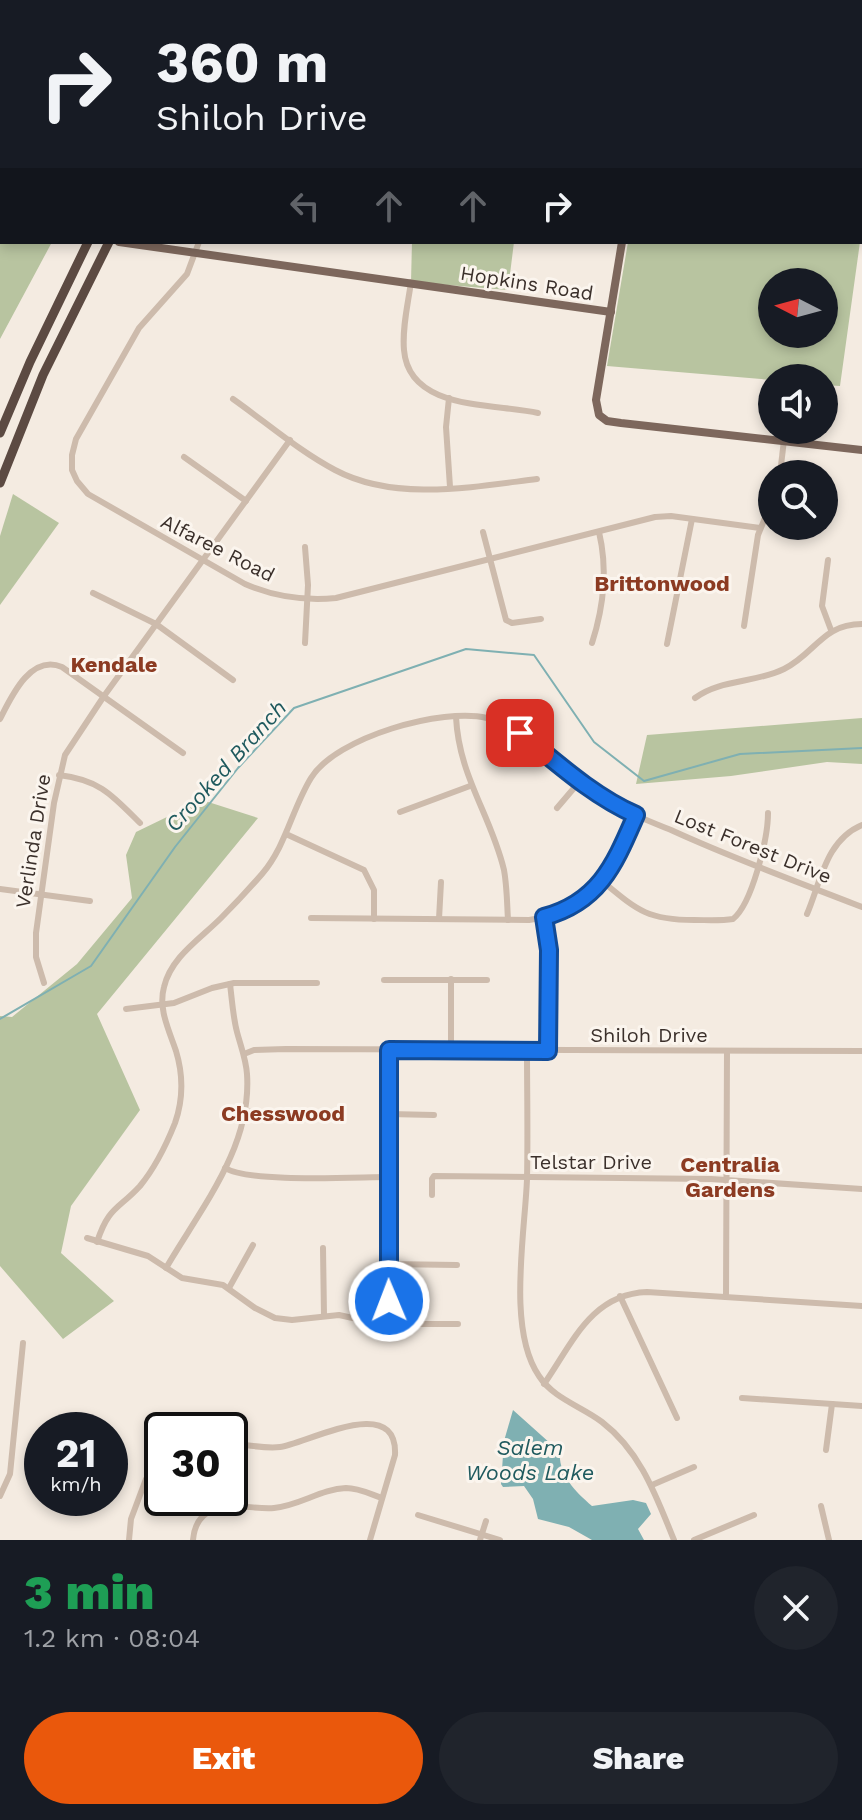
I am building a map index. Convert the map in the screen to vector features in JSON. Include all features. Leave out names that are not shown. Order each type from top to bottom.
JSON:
[{"type":"highway","points":[[0,483],[43,375],[108,244]]},
{"type":"highway","points":[[0,433],[30,362],[86,247]]},
{"type":"main road","name":"Hopkins Road","points":[[133,244],[611,312],[595,404],[603,419],[758,437]]},
{"type":"main road","points":[[611,312],[622,244]]},
{"type":"main road","name":"Hopkins Road","points":[[815,444],[862,450]]},
{"type":"street","name":"Alfaree Road","points":[[198,244],[187,274],[148,315],[119,359],[76,439],[72,465],[77,481],[88,494],[202,561],[257,589],[282,597],[308,600],[350,596],[663,516],[758,528]]},
{"type":"street","points":[[411,282],[403,341],[407,366],[414,379],[425,389],[449,398],[538,413]]},
{"type":"street","points":[[449,398],[446,427],[450,487]]},
{"type":"street","points":[[233,399],[334,470],[370,483],[413,490],[537,479]]},
{"type":"street","name":"Verlinda Drive","points":[[44,983],[35,945],[59,775],[69,747],[290,440]]},
{"type":"street","points":[[184,457],[246,501]]},
{"type":"street","points":[[667,644],[692,519]]},
{"type":"street","points":[[483,532],[506,620],[512,623],[541,619]]},
{"type":"street","points":[[592,643],[605,581],[604,553],[599,532]]},
{"type":"street","points":[[744,626],[758,540]]},
{"type":"street","points":[[305,547],[308,600],[305,643]]},
{"type":"street","points":[[828,560],[822,606],[831,630]]},
{"type":"street","points":[[93,593],[156,624],[233,680]]},
{"type":"street","points":[[695,698],[710,690],[786,669],[831,630],[862,624]]},
{"type":"street","points":[[0,719],[30,672],[45,664],[60,665],[183,753]]},
{"type":"street","name":"Lost Forest Drive","points":[[162,1005],[165,982],[177,961],[263,873],[286,834],[311,778],[335,753],[385,731],[456,717],[478,716],[504,724],[608,802],[758,867],[862,907]]},
{"type":"street","points":[[456,717],[470,786],[502,864],[508,920]]},
{"type":"street","points":[[59,775],[87,780],[102,787],[140,823]]},
{"type":"street","points":[[557,808],[580,781]]},
{"type":"street","points":[[400,812],[470,786]]},
{"type":"street","points":[[602,881],[637,909],[654,917],[729,920],[741,911],[758,867],[767,840],[768,813]]},
{"type":"street","points":[[311,918],[508,920],[544,917],[575,905],[602,881],[617,859],[636,815]]},
{"type":"street","points":[[807,914],[837,842],[847,832],[862,825]]},
{"type":"street","points":[[286,834],[364,870],[374,890],[374,919]]},
{"type":"street","points":[[439,919],[441,882]]},
{"type":"street","points":[[0,889],[90,901]]},
{"type":"street","points":[[544,917],[549,950],[548,1051]]},
{"type":"street","points":[[451,979],[451,1050]]},
{"type":"street","points":[[384,980],[487,980]]},
{"type":"street","points":[[126,1009],[188,999],[230,984],[317,983]]},
{"type":"street","points":[[166,1268],[225,1168],[237,1144],[245,1111],[247,1076],[236,1030],[230,984]]},
{"type":"street","points":[[97,1242],[110,1212],[143,1181],[168,1138],[178,1113],[180,1072],[162,1005]]},
{"type":"street","name":"Shiloh Drive","points":[[244,1054],[257,1050],[862,1051]]},
{"type":"street","points":[[388,1324],[389,1050]]},
{"type":"street","points":[[527,1051],[522,1329],[529,1359],[544,1384],[555,1394],[587,1412],[618,1436],[652,1485],[674,1540]]},
{"type":"street","points":[[726,1297],[727,1051]]},
{"type":"street","points":[[245,1111],[320,1116]]},
{"type":"street","points":[[389,1114],[434,1115]]},
{"type":"street","points":[[225,1168],[241,1175],[263,1177],[389,1177]]},
{"type":"street","name":"Telstar Drive","points":[[432,1195],[434,1176],[727,1180],[862,1189]]},
{"type":"street","points":[[87,1238],[141,1253],[182,1278],[215,1282],[275,1318],[292,1320],[339,1315],[388,1324],[458,1324]]},
{"type":"street","points":[[229,1288],[253,1245]]},
{"type":"street","points":[[323,1248],[324,1315]]},
{"type":"street","points":[[388,1264],[457,1265]]},
{"type":"street","points":[[544,1384],[591,1315],[620,1296],[647,1292],[862,1306]]},
{"type":"street","points":[[620,1296],[677,1418]]},
{"type":"street","points":[[0,1496],[10,1474],[23,1343]]},
{"type":"street","points":[[742,1398],[862,1406]]},
{"type":"street","points":[[826,1450],[832,1404]]},
{"type":"street","points":[[248,1445],[283,1447],[342,1427],[359,1424],[379,1426],[391,1436],[395,1450],[370,1540]]},
{"type":"street","points":[[652,1485],[694,1467]]},
{"type":"street","points":[[129,1540],[131,1519],[144,1484]]},
{"type":"street","points":[[193,1540],[200,1519],[222,1506],[275,1508],[299,1504],[343,1488],[382,1498]]},
{"type":"street","points":[[821,1506],[829,1540]]},
{"type":"street","points":[[418,1515],[500,1540]]},
{"type":"street","points":[[694,1540],[754,1515]]},
{"type":"street","points":[[481,1536],[486,1521]]},
{"type":"green space","points":[[0,244],[51,244],[0,339]]},
{"type":"green space","points":[[412,244],[514,244],[508,290],[411,282]]},
{"type":"green space","points":[[628,244],[860,244],[840,386],[838,364],[758,364],[758,379],[607,366]]},
{"type":"green space","points":[[13,494],[59,523],[0,605],[0,536]]},
{"type":"green space","points":[[862,718],[862,764],[827,762],[731,776],[636,784],[647,735]]},
{"type":"green space","points":[[202,800],[258,818],[97,1014],[140,1110],[71,1206],[61,1253],[114,1301],[63,1339],[0,1266],[0,1016],[12,1017],[77,964],[132,898],[126,855],[136,832]]},
{"type":"water","name":"Salem Woods Lake","points":[[513,1410],[551,1444],[561,1445],[563,1471],[578,1493],[592,1506],[633,1500],[646,1503],[651,1514],[638,1529],[644,1540],[592,1540],[569,1527],[538,1519],[533,1499],[524,1486],[503,1487],[504,1441]]},
{"type":"waterway","name":"Crooked Branch","points":[[0,1019],[91,966],[175,847],[238,768],[294,708],[466,649],[534,655],[594,742],[644,781],[740,754],[862,748]]},
{"type":"district","name":"Brittonwood","points":[[662,583]]},
{"type":"district","name":"Kendale","points":[[114,664]]},
{"type":"district","name":"Chesswood","points":[[283,1113]]},
{"type":"district","name":"Centralia Gardens","points":[[730,1176]]},
{"type":"route","points":[[389,1301],[389,1050],[548,1051],[549,950],[544,917],[575,905],[602,881],[613,867],[636,815],[590,789],[520,733]]}]
